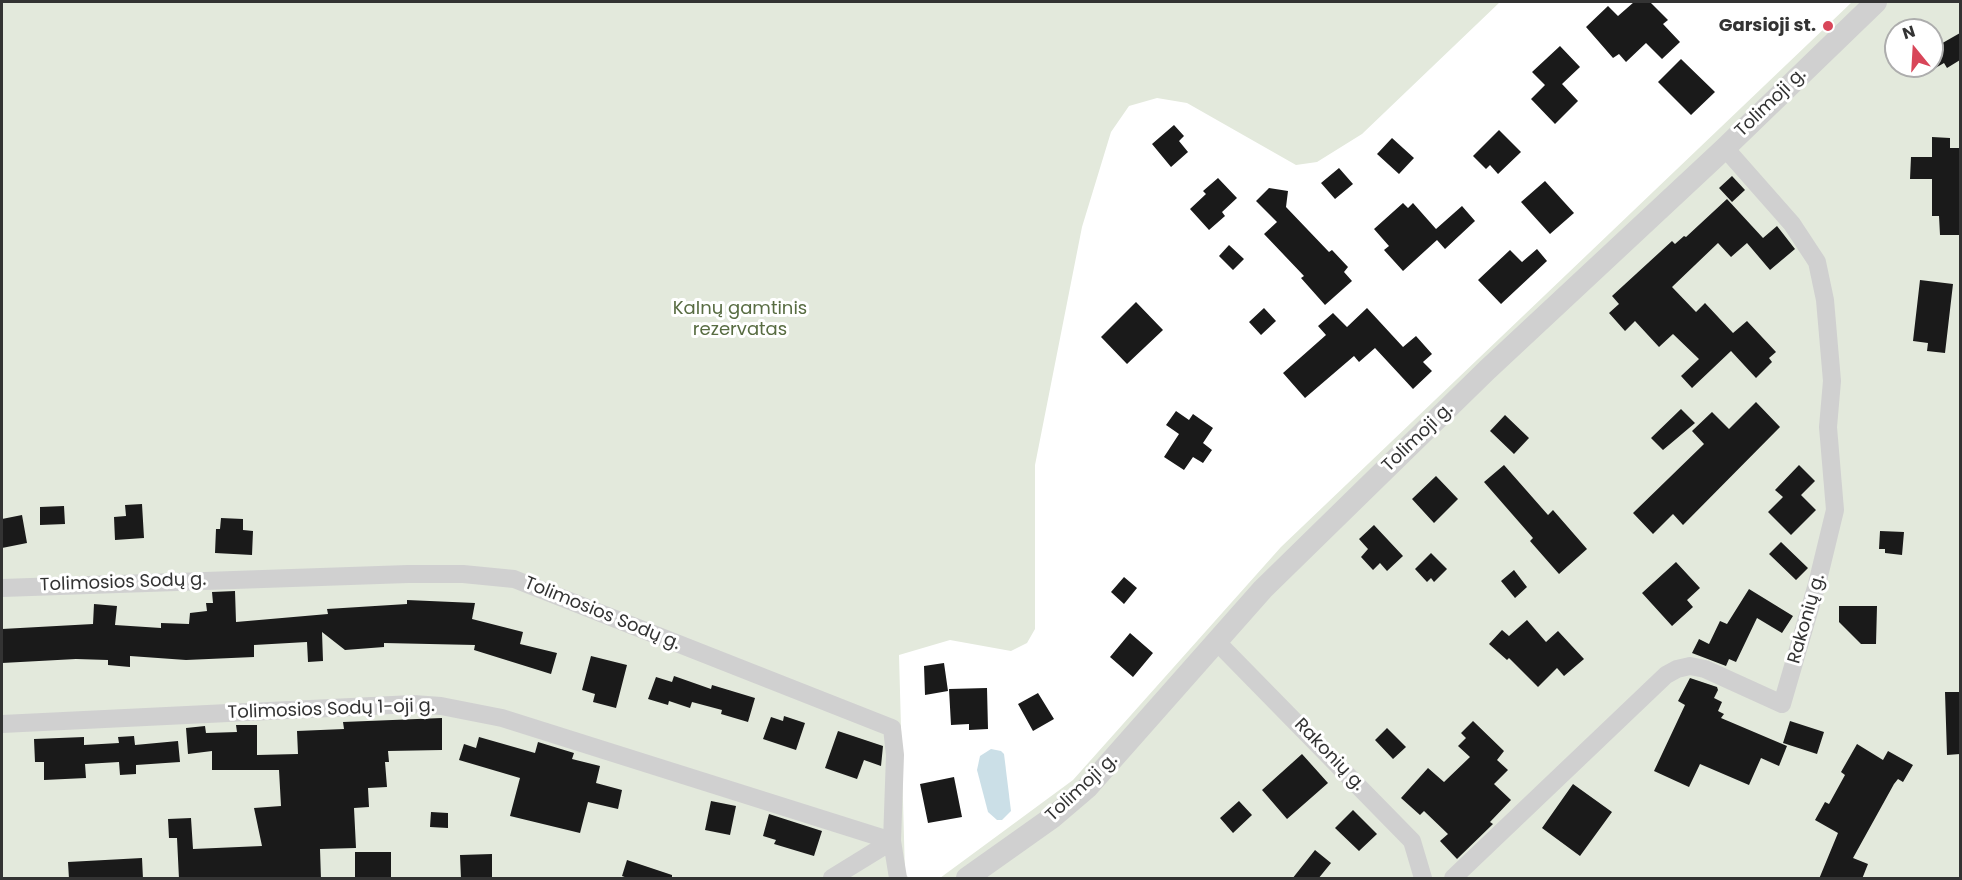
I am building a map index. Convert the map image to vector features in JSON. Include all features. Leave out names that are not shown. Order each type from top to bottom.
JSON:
[{"type":"street","name":"Tolimoji g.","points":[[968,879],[1053,817],[1087,788],[1263,589],[1487,370],[1725,148],[1876,2]]},
{"type":"street","name":"Rakonių g.","points":[[1453,879],[1666,675],[1677,669],[1690,666],[1705,669],[1782,704],[1817,584],[1835,510],[1828,438],[1832,381],[1825,300],[1817,262],[1792,224],[1725,148]]},
{"type":"street","name":"Tolimosios Sodų g.","points":[[2,588],[408,574],[463,574],[514,579],[892,728],[895,755],[892,842],[898,879]]},
{"type":"street","name":"Rakonių g.","points":[[1217,642],[1412,842],[1424,879]]},
{"type":"street","name":"Tolimosios Sodų 1-oji g.","points":[[2,724],[413,704],[441,706],[502,718],[892,842]]},
{"type":"street","points":[[832,879],[892,842]]},
{"type":"green space","name":"Kalnų gamtinis rezervatas","points":[[2,2],[1500,2],[1362,134],[1317,162],[1296,165],[1187,103],[1157,98],[1129,106],[1111,132],[1082,227],[1035,465],[1035,629],[1027,643],[1011,651],[950,640],[899,655],[905,874],[909,878],[2,878]]},
{"type":"green space","points":[[1852,2],[1960,2],[1960,878],[940,878],[1073,780],[1281,547]]},
{"type":"shaded area","points":[[991,749],[1004,754],[1011,811],[1002,820],[997,820],[988,812],[977,770],[980,756]]},
{"type":"building","points":[[1634,2],[1650,2],[1668,20],[1663,24],[1680,42],[1662,59],[1646,43],[1626,62],[1619,54],[1613,58],[1586,27],[1608,6],[1618,16]]},
{"type":"building","points":[[1960,33],[1960,60],[1947,68],[1944,63],[1944,42]]},
{"type":"building","points":[[1560,46],[1580,67],[1562,84],[1578,101],[1555,124],[1531,99],[1545,85],[1532,72]]},
{"type":"building","points":[[1681,59],[1715,92],[1691,115],[1658,82]]},
{"type":"building","points":[[1174,125],[1184,136],[1179,141],[1188,152],[1171,167],[1152,144]]},
{"type":"building","points":[[1499,130],[1521,152],[1498,174],[1490,165],[1486,169],[1473,156]]},
{"type":"building","points":[[1932,137],[1950,138],[1950,148],[1960,148],[1960,235],[1940,235],[1939,216],[1932,216],[1932,179],[1910,179],[1911,157],[1932,157]]},
{"type":"building","points":[[1392,138],[1414,158],[1399,174],[1377,154]]},
{"type":"building","points":[[1339,168],[1353,184],[1335,199],[1321,183]]},
{"type":"building","points":[[1732,176],[1745,190],[1732,202],[1719,188]]},
{"type":"building","points":[[1218,178],[1237,198],[1222,212],[1225,216],[1209,230],[1190,209],[1206,194],[1203,191]]},
{"type":"building","points":[[1545,181],[1574,213],[1550,234],[1521,202]]},
{"type":"building","points":[[1269,188],[1288,191],[1286,207],[1329,252],[1332,250],[1348,267],[1344,272],[1352,281],[1325,305],[1301,278],[1304,276],[1264,234],[1277,222],[1256,201]]},
{"type":"building","points":[[1727,199],[1763,238],[1777,226],[1795,249],[1770,270],[1747,243],[1731,257],[1718,243],[1672,287],[1696,312],[1705,303],[1733,333],[1747,321],[1776,352],[1769,358],[1772,362],[1756,378],[1731,351],[1692,388],[1681,376],[1699,359],[1673,334],[1659,347],[1635,321],[1625,331],[1609,313],[1619,304],[1612,296],[1672,241],[1675,244],[1684,236],[1686,237]]},
{"type":"building","points":[[1403,203],[1408,208],[1413,203],[1436,229],[1462,206],[1475,221],[1445,249],[1437,240],[1403,271],[1384,250],[1389,246],[1374,229]]},
{"type":"building","points":[[1229,245],[1244,259],[1233,270],[1219,256]]},
{"type":"building","points":[[1537,249],[1547,261],[1501,304],[1478,280],[1510,250],[1522,262]]},
{"type":"building","points":[[1920,280],[1953,284],[1945,353],[1927,351],[1928,343],[1913,341]]},
{"type":"building","points":[[1136,302],[1163,330],[1127,364],[1101,337]]},
{"type":"building","points":[[1264,308],[1276,321],[1261,335],[1249,322]]},
{"type":"building","points":[[1367,308],[1403,347],[1416,336],[1432,354],[1423,362],[1432,371],[1413,389],[1375,348],[1359,362],[1354,356],[1305,398],[1283,373],[1326,335],[1318,326],[1333,313],[1347,327]]},
{"type":"building","points":[[1756,402],[1780,427],[1683,525],[1673,514],[1653,534],[1633,513],[1704,444],[1692,431],[1712,412],[1729,429]]},
{"type":"building","points":[[1681,409],[1695,423],[1663,450],[1651,438]]},
{"type":"building","points":[[1176,411],[1189,420],[1193,414],[1213,428],[1203,443],[1212,450],[1203,463],[1193,457],[1184,470],[1164,457],[1179,434],[1166,425]]},
{"type":"building","points":[[1505,415],[1529,438],[1514,454],[1490,431]]},
{"type":"building","points":[[1504,465],[1548,515],[1553,510],[1587,549],[1559,574],[1530,541],[1533,538],[1484,482]]},
{"type":"building","points":[[1799,465],[1815,481],[1801,495],[1816,510],[1791,535],[1768,512],[1783,497],[1775,490]]},
{"type":"building","points":[[1436,476],[1458,499],[1434,523],[1412,499]]},
{"type":"building","points":[[142,504],[144,538],[115,540],[114,517],[126,516],[125,505]]},
{"type":"building","points":[[64,506],[65,524],[40,525],[40,507]]},
{"type":"building","points":[[22,515],[27,543],[2,548],[2,519]]},
{"type":"building","points":[[221,518],[243,519],[243,530],[253,531],[252,555],[215,553],[216,529],[220,529]]},
{"type":"building","points":[[1374,525],[1403,556],[1387,571],[1380,563],[1373,570],[1361,557],[1368,549],[1359,539]]},
{"type":"building","points":[[1880,531],[1904,532],[1902,555],[1885,553],[1885,549],[1879,549]]},
{"type":"building","points":[[1781,542],[1808,568],[1796,580],[1769,554]]},
{"type":"building","points":[[1431,553],[1447,569],[1434,582],[1431,578],[1427,582],[1415,569]]},
{"type":"building","points":[[1676,562],[1700,588],[1687,600],[1693,607],[1672,626],[1642,593]]},
{"type":"building","points":[[1514,570],[1527,587],[1515,598],[1501,581]]},
{"type":"building","points":[[1124,577],[1137,588],[1124,604],[1111,592]]},
{"type":"building","points":[[1749,589],[1793,616],[1782,633],[1757,618],[1736,662],[1729,659],[1726,666],[1692,653],[1699,639],[1709,644],[1720,621],[1727,624]]},
{"type":"building","points":[[235,591],[236,622],[328,614],[327,609],[407,604],[407,600],[475,603],[472,619],[523,632],[520,644],[557,653],[551,674],[474,650],[475,645],[384,643],[384,647],[345,650],[322,632],[323,661],[308,662],[307,642],[254,645],[254,657],[186,660],[130,656],[130,667],[108,665],[108,660],[76,659],[2,663],[2,629],[93,624],[94,604],[117,606],[115,625],[161,628],[161,623],[189,624],[190,613],[207,611],[206,603],[213,603],[212,592]]},
{"type":"building","points":[[1839,606],[1877,606],[1876,644],[1861,644],[1839,622]]},
{"type":"building","points":[[1527,620],[1546,642],[1558,631],[1584,659],[1564,676],[1557,668],[1538,687],[1509,658],[1507,660],[1489,644],[1502,630],[1509,636]]},
{"type":"building","points":[[1130,633],[1153,653],[1133,677],[1110,657]]},
{"type":"building","points":[[591,656],[627,665],[616,708],[593,702],[595,694],[582,690]]},
{"type":"building","points":[[944,663],[948,691],[925,695],[924,666]]},
{"type":"building","points":[[674,676],[711,689],[712,685],[755,698],[748,722],[721,714],[722,710],[692,702],[690,708],[669,701],[668,705],[648,699],[656,677],[672,682]]},
{"type":"building","points":[[1690,678],[1717,687],[1714,698],[1722,702],[1718,711],[1724,714],[1721,718],[1787,746],[1779,766],[1761,758],[1749,785],[1700,764],[1689,787],[1654,771],[1685,705],[1678,701]]},
{"type":"building","points":[[987,688],[988,729],[969,730],[969,724],[951,725],[949,689]]},
{"type":"building","points":[[1945,692],[1960,692],[1960,754],[1947,755]]},
{"type":"building","points":[[1038,693],[1054,719],[1033,731],[1018,704]]},
{"type":"building","points":[[784,716],[805,723],[796,750],[763,739],[771,717],[783,721]]},
{"type":"building","points":[[442,718],[442,750],[388,751],[389,762],[385,762],[387,787],[368,788],[369,807],[354,808],[356,848],[320,849],[321,879],[179,879],[177,838],[169,838],[168,819],[191,818],[193,849],[262,846],[254,808],[281,806],[279,770],[212,770],[212,751],[188,754],[186,728],[205,726],[206,733],[237,732],[236,725],[257,725],[257,755],[298,754],[297,731],[344,729],[343,722]]},
{"type":"building","points":[[1473,721],[1504,751],[1497,760],[1508,770],[1494,784],[1511,800],[1490,822],[1493,824],[1457,859],[1440,841],[1448,834],[1424,811],[1420,815],[1401,798],[1428,768],[1444,782],[1470,757],[1458,746],[1466,738],[1461,733]]},
{"type":"building","points":[[1790,721],[1824,732],[1817,754],[1783,743]]},
{"type":"building","points":[[1387,728],[1406,747],[1393,759],[1375,740]]},
{"type":"building","points":[[838,731],[883,746],[881,766],[864,760],[857,779],[825,768]]},
{"type":"building","points":[[134,736],[135,745],[178,741],[180,762],[136,765],[136,774],[120,775],[119,762],[85,764],[86,778],[44,780],[44,762],[35,762],[34,739],[84,737],[84,745],[119,743],[118,737]]},
{"type":"building","points":[[479,737],[535,753],[538,742],[574,753],[572,759],[600,766],[596,783],[622,790],[618,809],[588,802],[580,833],[510,816],[520,778],[459,760],[464,744],[476,748]]},
{"type":"building","points":[[1857,744],[1883,760],[1888,751],[1913,765],[1903,782],[1898,779],[1894,784],[1853,858],[1868,864],[1862,879],[1819,879],[1838,833],[1815,820],[1825,802],[1829,804],[1845,775],[1841,772]]},
{"type":"building","points":[[1302,754],[1328,783],[1287,819],[1262,790]]},
{"type":"building","points":[[954,777],[962,817],[928,823],[920,784]]},
{"type":"building","points":[[1573,784],[1612,812],[1580,856],[1542,828]]},
{"type":"building","points":[[711,801],[736,806],[730,835],[705,830]]},
{"type":"building","points":[[1239,801],[1252,815],[1233,833],[1220,818]]},
{"type":"building","points":[[1353,810],[1377,834],[1359,851],[1335,828]]},
{"type":"building","points":[[431,812],[448,813],[448,828],[430,827]]},
{"type":"building","points":[[769,814],[822,831],[814,856],[774,844],[776,840],[763,836]]},
{"type":"building","points":[[1315,850],[1331,863],[1318,879],[1292,879]]},
{"type":"building","points":[[355,852],[391,852],[391,879],[355,879]]},
{"type":"building","points":[[492,854],[492,879],[461,879],[460,855]]},
{"type":"building","points":[[142,858],[143,879],[69,879],[68,862]]},
{"type":"building","points":[[627,860],[672,875],[672,879],[630,879],[622,876]]},
{"type":"place","name":"Garsioji st.","points":[[1828,26]]}]
